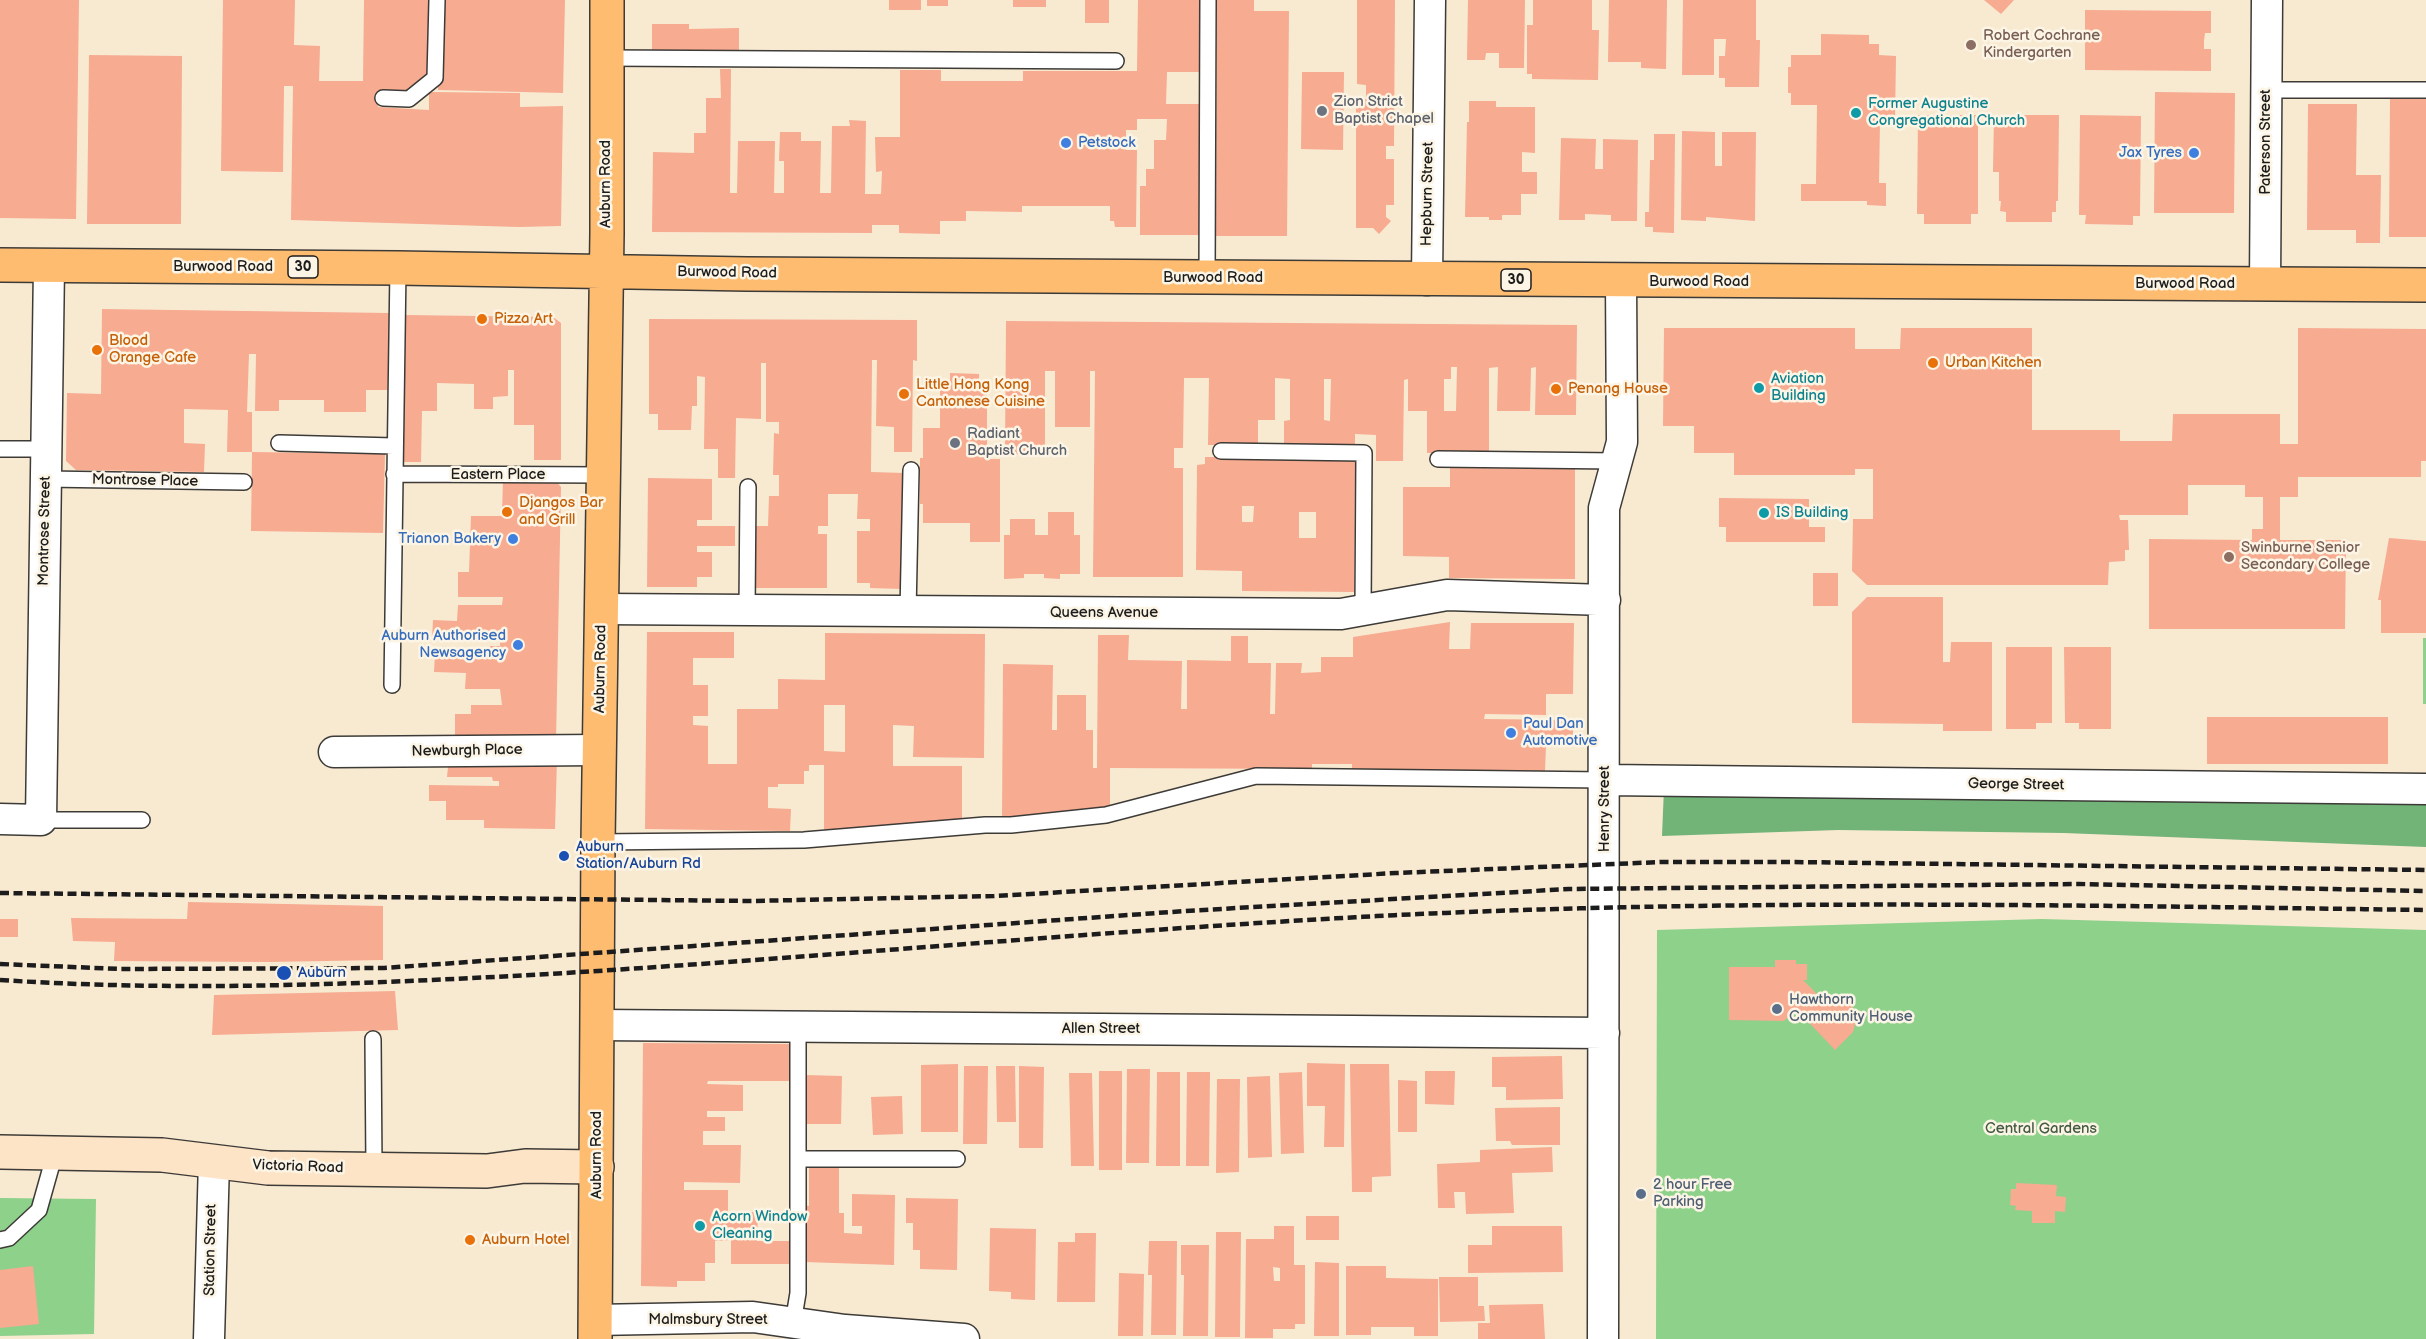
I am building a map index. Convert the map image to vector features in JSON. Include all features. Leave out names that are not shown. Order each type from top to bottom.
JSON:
[{"type":"main road","name":"Auburn Road","points":[[595,1330],[607,0]]},
{"type":"main road","name":"Burwood Road","points":[[0,265],[1427,280],[2426,285]]},
{"type":"street","name":"Hepburn Street","points":[[1427,280],[1430,0]]},
{"type":"street","name":"Paterson Street","points":[[2265,284],[2266,0]]},
{"type":"street","name":"Montrose Street","points":[[41,808],[49,266]]},
{"type":"street","name":"Henry Street","points":[[1603,1339],[1604,508],[1622,442],[1621,281]]},
{"type":"street","name":"Queens Avenue","points":[[602,609],[1341,614],[1447,595],[1605,600]]},
{"type":"street","name":"Newburgh Place","points":[[334,752],[600,750]]},
{"type":"street","name":"George Street","points":[[1605,780],[2426,789]]},
{"type":"street","points":[[0,819],[41,808]]},
{"type":"street","name":"Allen Street","points":[[598,1025],[1604,1032]]},
{"type":"street","name":"Victoria Road","points":[[0,1152],[162,1155],[268,1168],[487,1171],[525,1166],[597,1167]]},
{"type":"street","name":"Station Street","points":[[209,1339],[214,1161]]},
{"type":"street","name":"Malmsbury Street","points":[[595,1330],[753,1317],[845,1330],[964,1339]]},
{"type":"lane","points":[[383,98],[409,99],[435,78],[437,0]]},
{"type":"lane","points":[[1207,278],[1208,0]]},
{"type":"lane","points":[[606,58],[1116,61]]},
{"type":"lane","points":[[2266,90],[2426,90]]},
{"type":"lane","points":[[392,685],[398,268]]},
{"type":"lane","points":[[279,443],[394,446]]},
{"type":"lane","points":[[0,449],[46,449]]},
{"type":"lane","points":[[1221,451],[1364,453],[1363,610]]},
{"type":"lane","points":[[1438,459],[1617,461]]},
{"type":"lane","points":[[908,612],[911,470]]},
{"type":"lane","name":"Eastern Place","points":[[394,474],[603,475]]},
{"type":"lane","name":"Montrose Place","points":[[46,479],[244,482]]},
{"type":"lane","points":[[747,611],[748,487]]},
{"type":"lane","points":[[598,842],[804,840],[986,825],[1011,825],[1106,815],[1256,776],[1605,780]]},
{"type":"lane","points":[[41,808],[142,820]]},
{"type":"lane","points":[[793,1323],[798,1293],[798,1027]]},
{"type":"lane","points":[[373,1039],[374,1169]]},
{"type":"lane","points":[[0,1240],[9,1238],[39,1210],[55,1153]]},
{"type":"lane","points":[[798,1159],[957,1159]]},
{"type":"green space","points":[[2423,638],[2426,638],[2426,704],[2423,704]]},
{"type":"green space","points":[[1664,788],[2426,797],[2426,847],[2064,833],[1838,830],[1662,836]]},
{"type":"green space","name":"Central Gardens","points":[[2042,919],[2426,930],[2426,1339],[1656,1339],[1657,930]]},
{"type":"green space","points":[[0,1198],[96,1199],[94,1334],[0,1336]]},
{"type":"building","points":[[0,0],[79,0],[76,219],[0,218]]},
{"type":"building","points":[[223,0],[295,0],[294,45],[320,46],[319,81],[363,81],[364,0],[430,0],[429,77],[405,94],[379,93],[378,107],[429,110],[429,92],[520,93],[520,107],[563,106],[561,226],[518,227],[291,220],[293,86],[284,86],[283,172],[221,171]]},
{"type":"building","points":[[440,0],[565,0],[563,93],[438,90]]},
{"type":"building","points":[[889,0],[921,0],[921,10],[889,10]]},
{"type":"building","points":[[927,0],[948,0],[948,6],[927,6]]},
{"type":"building","points":[[1013,0],[1046,0],[1046,7],[1013,7]]},
{"type":"building","points":[[1085,0],[1109,0],[1109,23],[1085,23]]},
{"type":"building","points":[[1138,0],[1204,0],[1204,72],[1167,72],[1166,104],[1203,104],[1202,235],[1140,235],[1140,186],[1146,186],[1146,169],[1154,169],[1154,140],[1166,140],[1167,119],[1137,119],[1137,130],[1126,130],[1126,150],[1137,150],[1136,227],[1115,227],[1114,221],[1110,221],[1110,206],[1022,206],[1022,212],[966,211],[966,221],[940,221],[940,234],[899,233],[899,225],[872,225],[872,233],[652,232],[653,152],[694,153],[694,133],[706,133],[706,98],[721,98],[720,69],[731,69],[730,193],[737,193],[738,141],[775,141],[774,193],[784,193],[784,161],[779,161],[780,132],[801,132],[801,141],[821,141],[820,193],[831,193],[832,126],[850,126],[849,120],[866,121],[865,194],[881,194],[882,171],[876,172],[875,137],[900,137],[900,70],[941,70],[941,81],[1023,81],[1023,71],[1137,71]]},
{"type":"building","points":[[1217,0],[1254,0],[1254,11],[1289,11],[1287,236],[1216,236]]},
{"type":"building","points":[[1357,0],[1395,0],[1394,146],[1386,146],[1386,159],[1394,159],[1394,205],[1386,205],[1386,217],[1391,221],[1379,234],[1373,228],[1356,228],[1356,99],[1366,99],[1366,85],[1357,84]]},
{"type":"building","points":[[1468,0],[1525,0],[1524,68],[1499,68],[1499,53],[1486,53],[1485,60],[1467,60]]},
{"type":"building","points":[[1533,0],[1592,0],[1592,30],[1599,30],[1598,80],[1532,79],[1532,74],[1527,74],[1527,25],[1533,25]]},
{"type":"building","points":[[1609,0],[1667,0],[1666,69],[1641,68],[1641,62],[1608,62]]},
{"type":"building","points":[[1683,0],[1756,0],[1756,40],[1760,40],[1759,87],[1725,87],[1725,78],[1719,78],[1719,56],[1725,56],[1726,39],[1714,39],[1714,75],[1682,75]]},
{"type":"building","points":[[1984,0],[2014,0],[2001,14]]},
{"type":"building","points":[[2085,10],[2211,11],[2211,33],[2205,33],[2204,49],[2211,49],[2211,71],[2085,70]]},
{"type":"building","points":[[652,24],[689,24],[689,29],[739,28],[739,52],[652,52]]},
{"type":"building","name":"Former Augustine Congregational Church","points":[[1821,34],[1869,35],[1869,44],[1879,44],[1879,55],[1896,56],[1895,121],[1880,121],[1879,183],[1886,183],[1886,206],[1867,205],[1867,201],[1801,201],[1801,184],[1816,184],[1817,105],[1791,105],[1791,93],[1788,93],[1788,67],[1791,67],[1791,55],[1821,55]]},
{"type":"building","points":[[89,55],[182,56],[181,224],[87,224]]},
{"type":"building","name":"Zion Strict Baptist Chapel","points":[[1302,72],[1344,72],[1343,150],[1301,149]]},
{"type":"building","name":"Jax Tyres","points":[[2155,92],[2235,93],[2234,213],[2154,213]]},
{"type":"building","points":[[2390,94],[2426,94],[2426,237],[2389,237]]},
{"type":"building","points":[[1469,101],[1496,101],[1496,107],[1535,107],[1535,153],[1522,152],[1522,172],[1537,172],[1537,194],[1521,194],[1521,215],[1502,215],[1502,220],[1489,220],[1489,217],[1465,217]]},
{"type":"building","points":[[2308,104],[2357,104],[2356,175],[2381,175],[2380,243],[2356,243],[2356,230],[2307,230]]},
{"type":"building","points":[[1918,115],[1978,115],[1978,214],[1971,214],[1971,224],[1924,224],[1924,214],[1917,214]]},
{"type":"building","points":[[1994,115],[2059,115],[2058,201],[2056,201],[2056,212],[2052,212],[2052,222],[2006,222],[2006,212],[2000,211],[1999,172],[1993,172]]},
{"type":"building","points":[[2080,115],[2141,116],[2140,216],[2133,216],[2133,225],[2085,224],[2086,215],[2079,215]]},
{"type":"building","points":[[1682,131],[1715,132],[1715,166],[1722,166],[1722,132],[1756,132],[1755,221],[1706,217],[1706,221],[1681,220]]},
{"type":"building","points":[[1654,134],[1675,134],[1674,233],[1653,232],[1653,227],[1645,227],[1645,212],[1649,212],[1650,160],[1654,160]]},
{"type":"building","points":[[1561,138],[1596,139],[1595,169],[1603,169],[1603,139],[1638,140],[1637,221],[1611,221],[1611,215],[1585,214],[1585,220],[1559,220]]},
{"type":"building","points":[[102,309],[389,313],[388,390],[366,390],[366,412],[324,412],[324,400],[279,400],[279,411],[255,411],[256,354],[249,354],[247,412],[252,412],[252,452],[227,452],[228,410],[184,409],[184,443],[205,444],[204,472],[76,470],[66,461],[67,393],[101,394]]},
{"type":"building","points":[[405,315],[553,317],[561,323],[561,460],[534,460],[534,425],[514,425],[514,370],[508,370],[508,396],[493,397],[493,409],[474,409],[474,384],[437,383],[437,411],[422,411],[421,462],[402,462]]},
{"type":"building","points":[[649,319],[917,320],[917,361],[913,360],[912,452],[894,452],[894,427],[876,426],[877,360],[872,360],[871,472],[904,473],[903,589],[870,588],[870,583],[857,583],[857,531],[870,531],[870,519],[857,519],[858,494],[828,494],[828,526],[818,526],[818,534],[827,534],[827,588],[754,588],[755,526],[768,526],[769,496],[779,496],[779,475],[773,475],[774,433],[779,434],[779,422],[766,422],[766,363],[761,363],[761,419],[736,418],[735,478],[718,478],[718,449],[704,449],[705,377],[697,376],[697,406],[692,406],[691,430],[658,430],[658,414],[649,414]]},
{"type":"building","points":[[1006,321],[1577,325],[1576,415],[1535,415],[1536,367],[1531,368],[1530,411],[1497,411],[1498,367],[1489,368],[1489,453],[1427,453],[1427,411],[1408,411],[1408,379],[1404,380],[1403,461],[1376,461],[1376,435],[1355,434],[1355,446],[1284,445],[1284,421],[1290,420],[1290,379],[1275,378],[1275,420],[1258,420],[1258,445],[1208,445],[1209,378],[1184,378],[1183,448],[1174,448],[1174,468],[1183,468],[1183,577],[1093,577],[1095,371],[1090,371],[1090,427],[1055,427],[1055,371],[1045,371],[1045,455],[1005,454]],"holes":[[[1451,367],[1457,367],[1456,411],[1444,411],[1444,379],[1451,379]],[[1324,379],[1331,379],[1330,421],[1324,420]]]},
{"type":"building","points":[[1664,328],[1855,328],[1855,349],[1900,349],[1901,328],[2032,328],[2032,430],[2120,430],[2120,441],[2172,441],[2173,414],[2280,414],[2280,444],[2298,444],[2298,328],[2426,329],[2426,461],[2421,461],[2421,477],[2298,477],[2298,497],[2280,497],[2280,540],[2346,540],[2345,629],[2149,629],[2149,539],[2252,540],[2252,529],[2263,529],[2263,497],[2245,497],[2245,485],[2188,485],[2188,515],[2119,515],[2120,520],[2128,520],[2129,550],[2125,550],[2125,561],[2109,562],[2108,585],[1867,585],[1852,571],[1853,519],[1873,519],[1873,469],[1855,469],[1855,475],[1734,475],[1734,453],[1694,453],[1694,426],[1663,426]]},
{"type":"building","name":"Radiant Baptist Church","points":[[950,373],[979,374],[979,389],[987,390],[987,459],[1000,459],[1000,542],[970,542],[970,523],[923,523],[923,504],[920,504],[920,458],[923,458],[923,428],[940,428],[940,389],[950,389]]},
{"type":"building","points":[[252,452],[385,454],[383,533],[251,531]]},
{"type":"building","points":[[1205,457],[1355,458],[1354,592],[1242,591],[1242,571],[1196,570],[1197,465],[1205,464]],"holes":[[[1242,506],[1254,506],[1253,522],[1242,522]],[[1299,512],[1316,512],[1316,538],[1299,538]]]},
{"type":"building","points":[[1450,468],[1575,469],[1575,579],[1449,578],[1449,557],[1403,556],[1403,487],[1450,487]]},
{"type":"building","points":[[503,478],[554,479],[561,487],[556,742],[455,741],[455,714],[471,714],[471,705],[502,705],[500,689],[465,689],[466,673],[434,672],[435,654],[489,655],[490,646],[500,646],[500,641],[432,639],[433,620],[457,621],[458,605],[502,605],[503,597],[458,597],[458,572],[469,572],[471,516],[502,516]]},
{"type":"building","points":[[648,478],[712,479],[712,520],[697,520],[697,526],[735,526],[735,546],[697,546],[697,552],[712,552],[712,577],[697,577],[697,587],[647,587]]},
{"type":"building","name":"IS Building","points":[[1719,498],[1809,499],[1809,527],[1825,527],[1825,542],[1726,542],[1726,527],[1719,527]]},
{"type":"building","points":[[1048,512],[1074,512],[1074,535],[1080,535],[1080,574],[1060,574],[1060,579],[1044,578],[1044,574],[1024,574],[1024,578],[1004,579],[1004,535],[1010,535],[1010,519],[1035,519],[1035,535],[1048,535]]},
{"type":"building","points":[[2389,538],[2426,541],[2426,633],[2381,633],[2381,600],[2378,600]]},
{"type":"building","points":[[1813,573],[1838,573],[1838,606],[1813,606]]},
{"type":"building","points":[[1867,597],[1943,597],[1943,662],[1950,662],[1951,642],[1992,642],[1992,731],[1943,731],[1943,724],[1852,723],[1852,612]]},
{"type":"building","points":[[1450,622],[1449,649],[1470,649],[1471,623],[1574,623],[1573,694],[1546,694],[1546,715],[1485,714],[1484,719],[1573,720],[1573,746],[1546,746],[1545,771],[1352,769],[1352,764],[1312,764],[1312,769],[1110,768],[1110,810],[1002,820],[1003,664],[1053,665],[1052,730],[1057,730],[1057,695],[1086,695],[1086,730],[1093,730],[1093,768],[1097,768],[1098,635],[1129,635],[1128,660],[1182,661],[1181,709],[1187,709],[1187,660],[1231,661],[1231,636],[1248,636],[1248,663],[1271,663],[1270,714],[1275,714],[1276,663],[1302,663],[1301,673],[1321,672],[1321,657],[1353,657],[1353,637]]},
{"type":"building","points":[[647,632],[734,632],[734,658],[693,658],[693,685],[708,685],[708,716],[693,716],[693,725],[708,726],[708,764],[737,764],[737,709],[778,709],[778,679],[825,680],[825,633],[985,634],[984,758],[913,757],[914,726],[893,725],[893,766],[962,766],[962,822],[824,831],[824,765],[809,765],[809,771],[804,771],[804,784],[778,784],[778,787],[768,787],[768,808],[791,809],[790,831],[645,829]],"holes":[[[824,705],[845,705],[845,752],[824,751]]]},
{"type":"building","points":[[2006,647],[2052,647],[2052,723],[2036,723],[2036,729],[2006,729]]},
{"type":"building","points":[[2064,647],[2111,647],[2111,729],[2079,729],[2079,723],[2065,723]]},
{"type":"building","points":[[2207,717],[2388,717],[2388,764],[2207,764]]},
{"type":"building","points":[[429,758],[557,759],[555,829],[484,828],[484,820],[446,820],[446,801],[429,801],[429,785],[499,786],[499,781],[493,781],[492,777],[447,777],[448,767],[429,767]]},
{"type":"building","points":[[188,902],[383,906],[383,960],[114,961],[115,942],[73,941],[71,918],[187,919]]},
{"type":"building","points":[[0,919],[18,919],[18,937],[0,937]]},
{"type":"building","points":[[1775,960],[1796,960],[1796,964],[1807,964],[1807,980],[1803,980],[1829,1006],[1834,1001],[1838,1006],[1845,999],[1858,1013],[1853,1032],[1835,1050],[1796,1009],[1784,1021],[1729,1020],[1729,967],[1775,967]]},
{"type":"building","points":[[395,991],[398,1030],[212,1035],[214,995]]},
{"type":"building","points":[[643,1043],[792,1044],[791,1081],[708,1081],[707,1084],[743,1085],[743,1111],[707,1111],[707,1117],[725,1117],[725,1131],[703,1131],[703,1145],[741,1145],[740,1183],[684,1182],[684,1190],[728,1190],[728,1212],[758,1212],[757,1241],[790,1241],[790,1264],[731,1264],[731,1240],[715,1241],[715,1263],[705,1263],[705,1281],[677,1281],[677,1287],[641,1286]]},
{"type":"building","points":[[1562,1056],[1563,1099],[1506,1100],[1506,1087],[1492,1087],[1492,1057]]},
{"type":"building","points":[[1307,1063],[1345,1064],[1344,1147],[1324,1147],[1325,1106],[1307,1106]]},
{"type":"building","points":[[958,1064],[958,1132],[921,1132],[921,1065]]},
{"type":"building","points":[[1350,1064],[1389,1064],[1391,1176],[1372,1177],[1372,1192],[1352,1192]]},
{"type":"building","points":[[964,1066],[988,1066],[987,1144],[963,1144]]},
{"type":"building","points":[[996,1066],[1015,1066],[1016,1122],[997,1122]]},
{"type":"building","points":[[1019,1066],[1044,1067],[1043,1148],[1019,1148]]},
{"type":"building","points":[[1127,1069],[1150,1069],[1149,1163],[1126,1163]]},
{"type":"building","points":[[1099,1071],[1122,1071],[1122,1170],[1099,1170]]},
{"type":"building","points":[[1425,1071],[1455,1071],[1454,1105],[1425,1104]]},
{"type":"building","points":[[1157,1072],[1180,1072],[1180,1166],[1156,1166]]},
{"type":"building","points":[[1187,1072],[1210,1072],[1209,1166],[1186,1166]]},
{"type":"building","points":[[1302,1072],[1304,1153],[1281,1154],[1279,1073]]},
{"type":"building","points":[[1069,1073],[1092,1073],[1094,1166],[1071,1166]]},
{"type":"building","points":[[805,1075],[842,1076],[841,1124],[804,1124]]},
{"type":"building","points":[[1270,1076],[1272,1157],[1248,1158],[1247,1077]]},
{"type":"building","points":[[1217,1079],[1240,1079],[1239,1172],[1216,1173]]},
{"type":"building","points":[[1398,1080],[1417,1081],[1417,1132],[1398,1132]]},
{"type":"building","points":[[902,1096],[903,1134],[873,1135],[871,1097]]},
{"type":"building","points":[[1560,1107],[1560,1145],[1512,1145],[1510,1141],[1496,1141],[1495,1108]]},
{"type":"building","points":[[1552,1147],[1553,1172],[1512,1173],[1514,1213],[1466,1214],[1465,1192],[1454,1192],[1455,1208],[1438,1208],[1437,1164],[1480,1162],[1480,1150]]},
{"type":"building","points":[[809,1168],[839,1168],[839,1213],[844,1213],[844,1233],[862,1234],[862,1226],[852,1226],[852,1194],[895,1195],[894,1265],[804,1262],[804,1205],[809,1206]]},
{"type":"building","points":[[2016,1183],[2057,1185],[2056,1196],[2066,1197],[2065,1212],[2055,1211],[2055,1223],[2032,1223],[2032,1211],[2015,1210],[2016,1206],[2010,1205],[2011,1189],[2016,1189]]},
{"type":"building","points":[[906,1198],[958,1199],[957,1270],[920,1269],[920,1250],[913,1250],[913,1223],[906,1223]]},
{"type":"building","points":[[1306,1216],[1339,1216],[1339,1240],[1306,1240]]},
{"type":"building","points":[[1274,1226],[1294,1226],[1294,1265],[1305,1265],[1305,1324],[1295,1324],[1295,1329],[1273,1329],[1273,1338],[1245,1338],[1246,1239],[1274,1239]],"holes":[[[1273,1267],[1280,1268],[1280,1281],[1274,1281]]]},
{"type":"building","points":[[1492,1226],[1562,1226],[1563,1272],[1468,1273],[1468,1245],[1492,1245]]},
{"type":"building","points":[[990,1228],[1036,1229],[1035,1300],[1011,1299],[1011,1292],[989,1291]]},
{"type":"building","points":[[1216,1232],[1241,1232],[1240,1337],[1215,1337]]},
{"type":"building","points":[[1075,1233],[1096,1233],[1095,1302],[1057,1302],[1058,1242],[1075,1242]]},
{"type":"building","points":[[1149,1241],[1177,1241],[1176,1335],[1151,1335],[1152,1275],[1148,1275]]},
{"type":"building","points":[[1181,1245],[1209,1245],[1208,1336],[1183,1336],[1184,1275],[1181,1275]]},
{"type":"building","points":[[1315,1262],[1339,1263],[1339,1336],[1314,1336]]},
{"type":"building","points":[[33,1266],[39,1324],[0,1328],[0,1270]]},
{"type":"building","points":[[1346,1266],[1386,1266],[1386,1278],[1438,1279],[1438,1336],[1414,1336],[1414,1327],[1371,1327],[1371,1335],[1346,1335]]},
{"type":"building","points":[[1119,1273],[1144,1274],[1143,1336],[1118,1336]]},
{"type":"building","points":[[1439,1277],[1478,1277],[1478,1306],[1484,1306],[1485,1321],[1440,1322]]},
{"type":"building","points":[[1543,1304],[1545,1339],[1478,1339],[1478,1323],[1490,1323],[1489,1305]]},
{"type":"railway","points":[[0,893],[750,901],[994,896],[1396,873],[1662,862],[2426,870]]},
{"type":"railway","points":[[0,964],[120,969],[384,968],[1185,911],[1569,889],[2079,884],[2426,891]]},
{"type":"railway","points":[[0,980],[137,986],[412,981],[642,968],[1291,921],[1575,908],[2000,905],[2426,910]]},
{"type":"place","name":"Robert Cochrane Kindergarten","points":[[1971,45]]},
{"type":"place","name":"Zion Strict Baptist Chapel","points":[[1322,111]]},
{"type":"place","name":"Former Augustine Congregational Church","points":[[1856,113]]},
{"type":"place","name":"Petstock","points":[[1066,143]]},
{"type":"place","name":"Jax Tyres","points":[[2194,153]]},
{"type":"place","name":"Pizza Art","points":[[482,319]]},
{"type":"place","name":"Blood Orange Cafe","points":[[97,350]]},
{"type":"place","name":"Urban Kitchen","points":[[1933,363]]},
{"type":"place","name":"Aviation Building","points":[[1759,388]]},
{"type":"place","name":"Penang House","points":[[1556,389]]},
{"type":"place","name":"Little Hong Kong Cantonese Cuisine","points":[[904,394]]},
{"type":"place","name":"Radiant Baptist Church","points":[[955,443]]},
{"type":"place","name":"Djangos Bar and Grill","points":[[507,512]]},
{"type":"place","name":"IS Building","points":[[1764,513]]},
{"type":"place","name":"Trianon Bakery","points":[[513,539]]},
{"type":"place","name":"Swinburne Senior Secondary College","points":[[2229,557]]},
{"type":"place","name":"Auburn Authorised Newsagency","points":[[518,645]]},
{"type":"place","name":"Paul Dan Automotive","points":[[1511,733]]},
{"type":"place","name":"Auburn Station/Auburn Rd","points":[[564,856]]},
{"type":"place","name":"Auburn","points":[[284,973]]},
{"type":"place","name":"Hawthorn Community House","points":[[1777,1009]]},
{"type":"place","name":"2 hour Free Parking","points":[[1641,1194]]},
{"type":"place","name":"Acorn Window Cleaning","points":[[700,1226]]},
{"type":"place","name":"Auburn Hotel","points":[[470,1240]]}]
